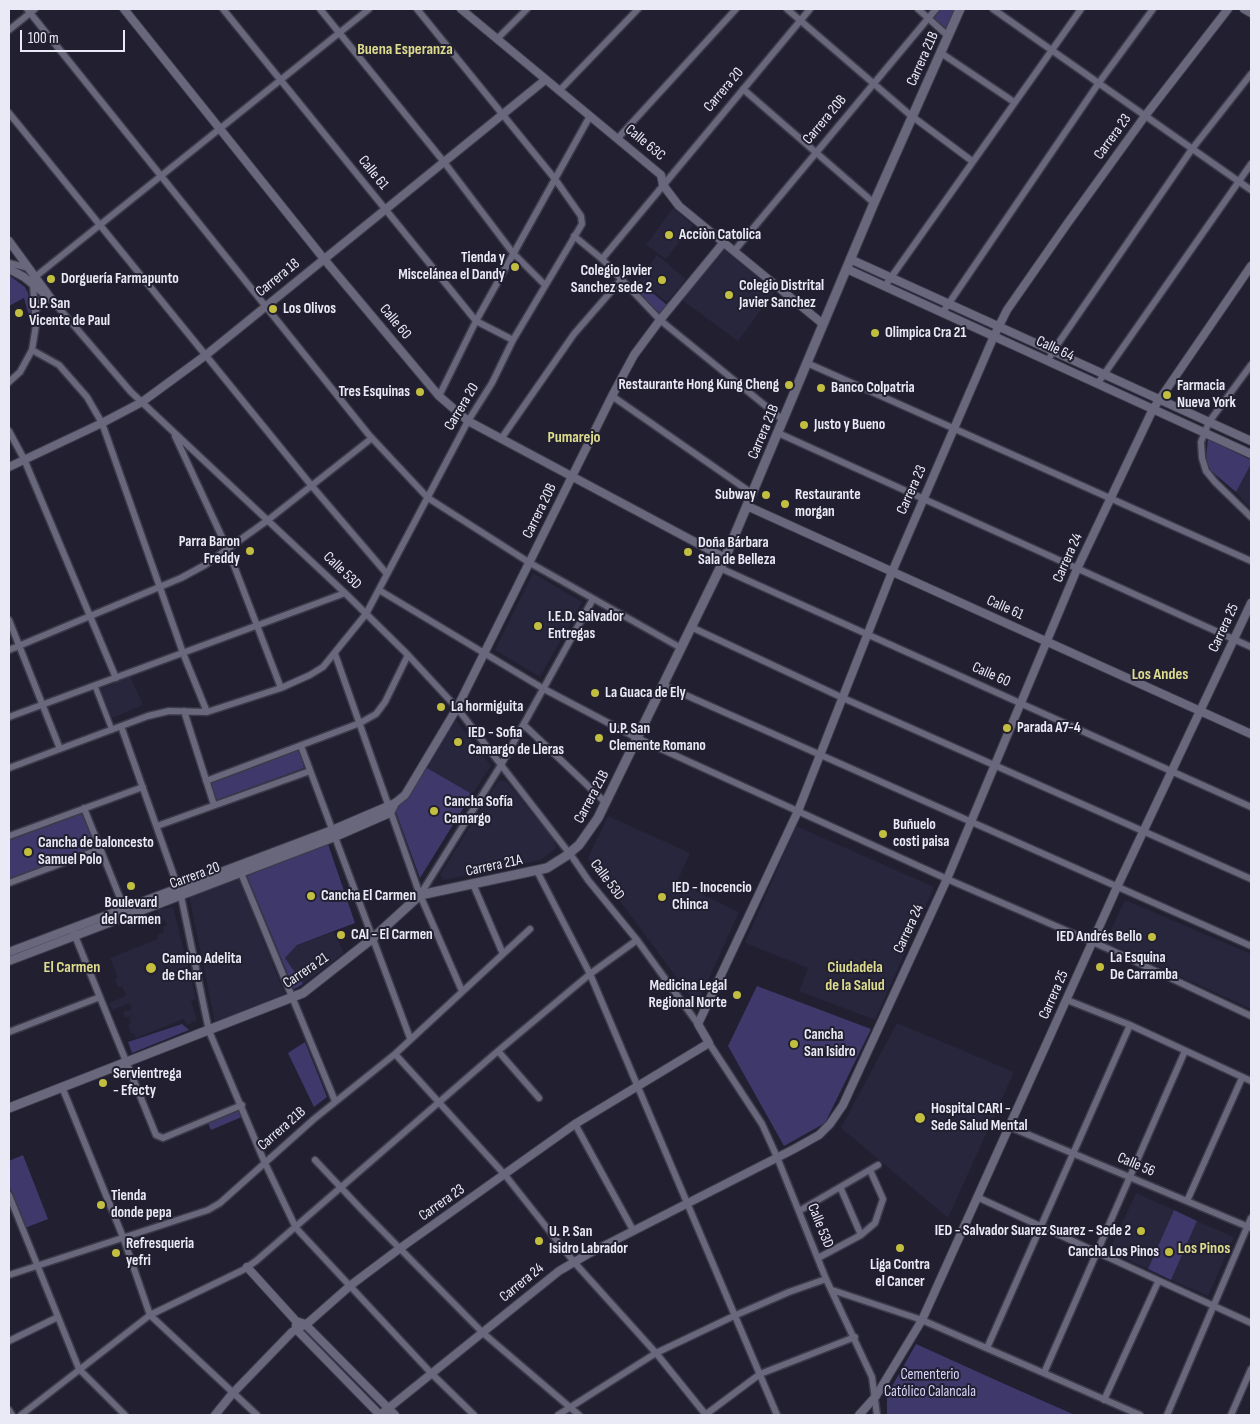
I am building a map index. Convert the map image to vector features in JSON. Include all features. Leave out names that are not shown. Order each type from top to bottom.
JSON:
[{"type":"main road","name":"Carrera 21B","points":[[570,853],[589,832],[606,803],[725,558],[850,259],[960,9]]},
{"type":"main road","name":"Carrera 21A","points":[[420,895],[537,871],[552,865],[570,853]]},
{"type":"main road","name":"Carrera 21","points":[[9,1108],[210,1031],[303,993],[373,938],[420,895]]},
{"type":"street","name":"Calle 60","points":[[124,9],[324,259],[439,396],[468,421],[725,558]]},
{"type":"street","name":"Calle 61","points":[[222,9],[476,321],[513,340]]},
{"type":"street","points":[[320,9],[444,162],[513,253],[545,285]]},
{"type":"street","points":[[9,241],[36,276],[369,9]]},
{"type":"street","points":[[417,9],[555,179]]},
{"type":"street","name":"Calle 63C","points":[[461,9],[661,175],[663,185],[678,206],[735,250],[824,324]]},
{"type":"street","points":[[498,38],[527,9]]},
{"type":"street","points":[[559,91],[638,9]]},
{"type":"street","points":[[618,138],[736,9]]},
{"type":"street","points":[[787,9],[913,118],[972,161]]},
{"type":"street","name":"Carrera 20","points":[[602,259],[810,9]]},
{"type":"street","points":[[918,9],[948,36]]},
{"type":"street","name":"Carrera 20B","points":[[735,250],[936,9]]},
{"type":"street","points":[[993,9],[1251,190]]},
{"type":"street","points":[[886,286],[972,161],[1081,9]]},
{"type":"street","points":[[942,312],[1098,84],[1153,9]]},
{"type":"street","name":"Carrera 23","points":[[698,1024],[798,810],[892,572],[998,326],[1007,310],[1067,224],[1145,116],[1228,9]]},
{"type":"street","points":[[1244,9],[1251,13]]},
{"type":"street","points":[[9,30],[31,10],[160,178],[372,438],[428,498],[530,563],[681,648]]},
{"type":"street","points":[[941,53],[1014,102]]},
{"type":"street","points":[[1048,361],[1192,149],[1251,74]]},
{"type":"street","name":"Carrera 18","points":[[9,467],[102,424],[142,402],[206,355],[545,80]]},
{"type":"street","points":[[743,89],[874,203]]},
{"type":"street","points":[[9,113],[311,485],[387,574]]},
{"type":"street","points":[[439,396],[476,321],[590,116]]},
{"type":"street","points":[[1098,383],[1102,374],[1251,164]]},
{"type":"street","name":"Carrera 20","points":[[207,712],[281,688],[323,667],[366,614],[468,421],[492,383],[513,340],[582,224],[581,216],[555,179]]},
{"type":"street","points":[[574,236],[602,259],[660,320],[784,420]]},
{"type":"street","name":"Carrera 20B","points":[[390,813],[392,803],[411,788],[457,708],[634,355],[724,242]]},
{"type":"street","name":"Calle 64","points":[[850,259],[1251,441]]},
{"type":"street","points":[[9,263],[29,268]]},
{"type":"street","name":"Carrera 24","points":[[380,1415],[560,1271],[633,1230],[688,1204],[819,1135],[830,1124],[842,1105],[947,879],[1048,643],[1077,569],[1153,409],[1158,399],[1251,266]]},
{"type":"street","name":"Calle 64","points":[[847,268],[1251,454]]},
{"type":"street","name":"Calle 53D","points":[[9,269],[52,300]]},
{"type":"street","name":"Calle 53D","points":[[36,276],[52,300],[142,402],[345,593],[408,655],[457,708],[570,853],[588,880],[637,940],[698,1024],[762,1124],[826,1279],[855,1337],[872,1377],[877,1415]]},
{"type":"street","points":[[501,439],[574,334],[621,280]]},
{"type":"street","points":[[9,382],[20,372],[32,350],[35,316],[33,285]]},
{"type":"street","points":[[35,316],[38,304],[44,294]]},
{"type":"street","points":[[9,768],[148,716],[169,711],[207,712],[102,424],[87,397],[59,365],[32,350]]},
{"type":"street","points":[[808,363],[1251,561]]},
{"type":"street","points":[[1251,365],[1209,422],[1201,442],[1202,458],[1206,471],[1251,517]]},
{"type":"street","points":[[612,396],[752,494]]},
{"type":"street","points":[[9,432],[24,459],[92,616],[116,678]]},
{"type":"street","points":[[174,432],[228,550],[255,626],[281,688]]},
{"type":"street","points":[[778,433],[1251,646]]},
{"type":"street","points":[[9,650],[181,578],[228,550],[372,438]]},
{"type":"street","name":"Calle 61","points":[[747,506],[1251,734]]},
{"type":"street","name":"Calle 60","points":[[720,568],[1251,806]]},
{"type":"street","points":[[379,590],[544,689],[637,738],[947,879],[1092,942],[1251,1016]]},
{"type":"street","points":[[9,717],[345,593]]},
{"type":"street","name":"Carrera 21","points":[[420,895],[501,765],[593,599]]},
{"type":"street","name":"Carrera 25","points":[[859,1415],[876,1396],[922,1320],[1118,885],[1251,603]]},
{"type":"street","points":[[9,620],[60,749]]},
{"type":"street","points":[[691,627],[994,766],[1251,879]]},
{"type":"street","points":[[335,654],[392,803]]},
{"type":"street","points":[[206,781],[360,723],[376,714],[385,702],[408,655]]},
{"type":"street","points":[[663,685],[1118,885],[1251,946]]},
{"type":"street","points":[[95,686],[112,730]]},
{"type":"street","points":[[184,711],[214,805]]},
{"type":"street","points":[[524,725],[606,803]]},
{"type":"street","points":[[122,726],[180,892],[210,1031],[264,1162],[296,1228],[432,1374],[474,1415]]},
{"type":"street","points":[[300,746],[410,1038]]},
{"type":"street","points":[[157,826],[310,771]]},
{"type":"street","points":[[9,836],[143,787]]},
{"type":"street","name":"Carrera 20","points":[[9,961],[124,908],[241,874],[334,834],[392,803]]},
{"type":"street","points":[[84,808],[124,908]]},
{"type":"street","points":[[390,813],[420,895],[462,990]]},
{"type":"street","name":"Carrera 20","points":[[9,952],[180,892],[390,813]]},
{"type":"street","points":[[9,883],[100,849]]},
{"type":"street","points":[[537,871],[590,974],[777,1415]]},
{"type":"street","points":[[241,874],[336,1101]]},
{"type":"street","points":[[473,884],[503,954]]},
{"type":"street","name":"Carrera 21B","points":[[9,1274],[208,1210],[220,1203],[264,1162],[395,1054],[410,1038],[530,929]]},
{"type":"street","points":[[73,931],[156,1135],[163,1138],[242,1105]]},
{"type":"street","points":[[21,1415],[150,1315],[247,1267],[296,1228],[498,1051],[590,974],[637,940]]},
{"type":"street","points":[[9,1032],[100,997]]},
{"type":"street","points":[[1067,1000],[1130,1025],[1251,1082]]},
{"type":"street","points":[[987,1348],[1130,1025]]},
{"type":"street","name":"Carrera 23","points":[[306,1324],[351,1285],[576,1124],[709,1043]]},
{"type":"street","points":[[498,1051],[539,1098]]},
{"type":"street","points":[[1044,1373],[1185,1051]]},
{"type":"street","points":[[395,1054],[505,1175],[574,1262],[656,1353],[706,1415],[760,1374],[855,1337]]},
{"type":"street","points":[[1188,1201],[1242,1078]]},
{"type":"street","points":[[62,1087],[123,1237],[150,1315],[232,1394],[257,1415]]},
{"type":"street","points":[[576,1124],[633,1230]]},
{"type":"street","name":"Calle 56","points":[[1010,1127],[1250,1227]]},
{"type":"street","points":[[315,1160],[484,1333],[579,1415]]},
{"type":"street","points":[[799,1211],[841,1189],[878,1165]]},
{"type":"street","points":[[818,1258],[860,1234],[875,1223],[883,1197],[870,1170]]},
{"type":"street","points":[[841,1189],[860,1234]]},
{"type":"street","points":[[9,1195],[80,1369],[126,1415]]},
{"type":"street","points":[[977,1197],[1158,1282],[1251,1323]]},
{"type":"street","points":[[1167,1415],[1213,1306],[1250,1227],[1251,1218]]},
{"type":"street","points":[[247,1267],[296,1325],[380,1415]]},
{"type":"street","points":[[558,1415],[656,1353],[736,1315],[789,1292],[826,1279]]},
{"type":"street","points":[[1104,1400],[1158,1282]]},
{"type":"street","points":[[832,1290],[922,1320],[1140,1415]]},
{"type":"street","points":[[9,1341],[58,1317]]},
{"type":"street","points":[[215,1415],[296,1325],[306,1324],[395,1415]]},
{"type":"street","points":[[1231,1415],[1251,1369]]},
{"type":"street","points":[[9,1410],[12,1415]]},
{"type":"shaded area","name":"Acciòn Catolica","points":[[673,208],[693,225],[666,259],[646,245]]},
{"type":"shaded area","name":"Colegio Distrital Javier Sanchez","points":[[725,248],[776,290],[738,341],[682,300]]},
{"type":"shaded area","name":"Colegio Javier Sanchez sede 2","points":[[657,255],[686,279],[667,302],[639,280]]},
{"type":"shaded area","points":[[1251,464],[1251,509],[1236,492]]},
{"type":"shaded area","name":"I.E.D. Salvador Entregas","points":[[533,573],[582,602],[540,677],[495,650]]},
{"type":"shaded area","points":[[130,676],[143,705],[112,718],[100,689]]},
{"type":"shaded area","name":"IED - Sofia Camargo de Lleras","points":[[455,719],[491,766],[472,794],[427,768]]},
{"type":"shaded area","points":[[498,781],[506,781],[554,840],[556,848],[541,860],[443,880],[440,875]]},
{"type":"shaded area","name":"IED - Inocencio Chinca","points":[[608,816],[690,853],[677,882],[739,912],[697,1005],[588,858]]},
{"type":"shaded area","points":[[796,826],[934,887],[875,1020],[799,991],[808,968],[745,943]]},
{"type":"shaded area","points":[[239,879],[285,995],[215,1022],[189,896]]},
{"type":"shaded area","points":[[1125,900],[1251,954],[1251,1009],[1105,942]]},
{"type":"shaded area","name":"Camino Adelita de Char","points":[[173,907],[196,999],[191,1001],[197,1020],[187,1025],[184,1019],[136,1038],[134,1033],[131,1034],[128,1025],[131,1024],[129,1018],[133,1015],[125,1018],[123,1012],[132,1009],[130,1003],[112,1010],[109,1003],[126,996],[122,986],[118,987],[115,979],[118,978],[110,958],[158,939],[157,935],[164,932],[163,927],[167,925],[165,920],[161,922],[157,910]]},
{"type":"shaded area","points":[[334,932],[344,953],[303,984],[285,958],[297,945]]},
{"type":"shaded area","name":"Hospital CARI - Sede Salud Mental","points":[[897,1023],[1014,1072],[948,1218],[841,1128]]},
{"type":"shaded area","name":"IED - Salvador Suarez Suarez - Sede 2","points":[[1136,1193],[1174,1210],[1148,1269],[1109,1251]]},
{"type":"shaded area","points":[[1197,1221],[1234,1237],[1208,1296],[1171,1280]]},
{"type":"green space","points":[[938,9],[956,9],[946,31],[931,18]]},
{"type":"green space","points":[[9,275],[25,287],[28,293],[33,320],[30,320],[24,298],[9,306]]},
{"type":"green space","points":[[637,280],[667,305],[658,315],[631,288]]},
{"type":"green space","points":[[1208,439],[1251,460],[1251,464],[1236,492],[1210,470],[1206,457]]},
{"type":"green space","points":[[299,749],[304,768],[217,800],[210,783]]},
{"type":"green space","name":"Cancha Sofía Camargo","points":[[427,768],[472,794],[420,878],[394,807],[406,798]]},
{"type":"green space","points":[[88,810],[101,845],[10,880],[9,840]]},
{"type":"green space","name":"Cancha El Carmen","points":[[327,841],[355,923],[297,945],[285,958],[303,984],[294,989],[247,876]]},
{"type":"green space","points":[[757,986],[871,1029],[825,1123],[784,1146],[728,1046]]},
{"type":"green space","points":[[182,1024],[189,1030],[132,1053],[128,1042]]},
{"type":"green space","points":[[305,1042],[327,1097],[314,1107],[288,1053]]},
{"type":"green space","points":[[241,1109],[244,1116],[211,1130],[208,1123]]},
{"type":"green space","points":[[23,1155],[48,1219],[25,1228],[9,1186],[9,1161]]},
{"type":"green space","name":"Cancha Los Pinos","points":[[1174,1210],[1197,1221],[1171,1280],[1148,1269]]},
{"type":"green space","name":"Cementerio Católico Calancala","points":[[916,1344],[1075,1415],[887,1415],[887,1395]]},
{"type":"place","name":"Acciòn Catolica","points":[[669,235]]},
{"type":"place","name":"Tienda y Miscelánea el Dandy","points":[[515,267]]},
{"type":"place","name":"Dorguería Farmapunto","points":[[51,279]]},
{"type":"place","name":"Colegio Javier Sanchez sede 2","points":[[662,280]]},
{"type":"place","name":"Colegio Distrital Javier Sanchez","points":[[729,295]]},
{"type":"place","name":"Los Olivos","points":[[273,309]]},
{"type":"place","name":"U.P. San Vicente de Paul","points":[[19,313]]},
{"type":"place","name":"Olimpica Cra 21","points":[[875,333]]},
{"type":"place","name":"Restaurante Hong Kung Cheng","points":[[789,385]]},
{"type":"place","name":"Banco Colpatria","points":[[821,388]]},
{"type":"place","name":"Tres Esquinas","points":[[420,392]]},
{"type":"place","name":"Farmacia Nueva York","points":[[1167,395]]},
{"type":"place","name":"Justo y Bueno","points":[[804,425]]},
{"type":"place","name":"Subway","points":[[766,495]]},
{"type":"place","name":"Restaurante morgan","points":[[785,504]]},
{"type":"place","name":"Parra Baron Freddy","points":[[250,551]]},
{"type":"place","name":"Doña Bárbara Sala de Belleza","points":[[688,552]]},
{"type":"place","name":"I.E.D. Salvador Entregas","points":[[538,626]]},
{"type":"place","name":"La Guaca de Ely","points":[[595,693]]},
{"type":"place","name":"La hormiguita","points":[[441,707]]},
{"type":"place","name":"Parada A7-4","points":[[1007,728]]},
{"type":"place","name":"U.P. San Clemente Romano","points":[[599,738]]},
{"type":"place","name":"IED - Sofia Camargo de Lleras","points":[[458,742]]},
{"type":"place","name":"Cancha Sofía Camargo","points":[[434,811]]},
{"type":"place","name":"Buñuelo costi paisa","points":[[883,834]]},
{"type":"place","name":"Cancha de baloncesto Samuel Polo","points":[[28,852]]},
{"type":"place","name":"Boulevard del Carmen","points":[[131,886]]},
{"type":"place","name":"Cancha El Carmen","points":[[311,896]]},
{"type":"place","name":"IED - Inocencio Chinca","points":[[662,897]]},
{"type":"place","name":"CAI - El Carmen","points":[[341,935]]},
{"type":"place","name":"IED Andrés Bello","points":[[1152,937]]},
{"type":"place","name":"La Esquina De Carramba","points":[[1100,967]]},
{"type":"place","name":"Camino Adelita de Char","points":[[151,968]]},
{"type":"place","name":"Medicina Legal Regional Norte","points":[[737,995]]},
{"type":"place","name":"Cancha San Isidro","points":[[794,1044]]},
{"type":"place","name":"Servientrega - Efecty","points":[[103,1083]]},
{"type":"place","name":"Hospital CARI - Sede Salud Mental","points":[[920,1118]]},
{"type":"place","name":"Tienda donde pepa","points":[[101,1205]]},
{"type":"place","name":"IED - Salvador Suarez Suarez - Sede 2","points":[[1141,1231]]},
{"type":"place","name":"U. P. San Isidro Labrador","points":[[539,1241]]},
{"type":"place","name":"Liga Contra el Cancer","points":[[900,1248]]},
{"type":"place","name":"Cancha Los Pinos","points":[[1169,1252]]},
{"type":"place","name":"Refresqueria yefri","points":[[116,1253]]},
{"type":"district","name":"Buena Esperanza","points":[[405,50]]},
{"type":"district","name":"Pumarejo","points":[[574,438]]},
{"type":"district","name":"Los Andes","points":[[1160,675]]},
{"type":"district","name":"El Carmen","points":[[72,968]]},
{"type":"district","name":"Ciudadela de la Salud","points":[[855,977]]},
{"type":"district","name":"Los Pinos","points":[[1204,1249]]}]
